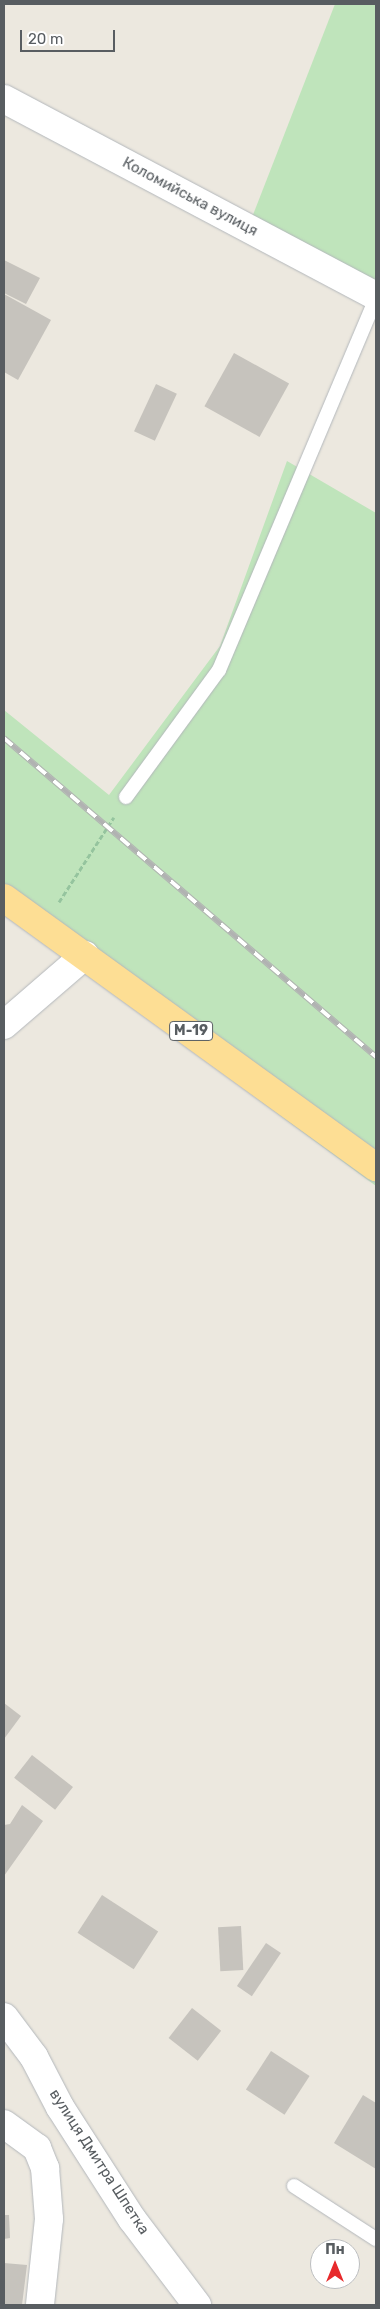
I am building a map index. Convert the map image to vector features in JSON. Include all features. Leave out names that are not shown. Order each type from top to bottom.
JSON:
[{"type":"highway","name":"М-19","points":[[4,898],[376,1167]]},
{"type":"street","name":"Коломийська вулиця","points":[[4,99],[376,297]]},
{"type":"street","points":[[4,1026],[85,955]]},
{"type":"street","name":"вулиця Дмитра Шпетка","points":[[4,2017],[34,2057],[60,2107],[132,2219],[196,2305]]},
{"type":"street","points":[[37,2148],[49,2148],[56,2141],[60,2107]]},
{"type":"street","points":[[4,2124],[37,2148],[45,2168],[49,2219],[40,2305]]},
{"type":"lane","points":[[126,797],[219,670],[376,297]]},
{"type":"lane","points":[[294,2186],[376,2239]]},
{"type":"path","points":[[44,926],[126,797]]},
{"type":"green space","points":[[335,4],[376,4],[376,290],[249,225]]},
{"type":"green space","points":[[287,461],[376,513],[376,1186],[4,912],[4,710],[109,795],[220,646]]},
{"type":"building","points":[[4,260],[40,278],[26,304],[4,293]]},
{"type":"building","points":[[4,294],[51,320],[18,380],[4,372]]},
{"type":"building","points":[[234,353],[289,384],[260,437],[204,406]]},
{"type":"building","points":[[156,384],[177,394],[155,441],[134,431]]},
{"type":"building","points":[[4,1703],[21,1716],[4,1739]]},
{"type":"building","points":[[32,1755],[73,1787],[55,1810],[14,1778]]},
{"type":"building","points":[[22,1805],[43,1821],[4,1876],[4,1825],[10,1824]]},
{"type":"building","points":[[102,1895],[158,1931],[134,1969],[77,1933]]},
{"type":"building","points":[[241,1926],[243,1970],[220,1971],[218,1927]]},
{"type":"building","points":[[266,1943],[281,1953],[252,1996],[237,1986]]},
{"type":"building","points":[[192,2008],[221,2031],[198,2061],[169,2038]]},
{"type":"building","points":[[271,2051],[310,2076],[285,2115],[246,2090]]},
{"type":"building","points":[[363,2095],[376,2103],[376,2169],[334,2143]]},
{"type":"building","points":[[4,2215],[9,2215],[10,2238],[4,2239]]},
{"type":"building","points":[[4,2263],[27,2265],[22,2305],[4,2305]]},
{"type":"railway","points":[[4,738],[376,1057]]}]
